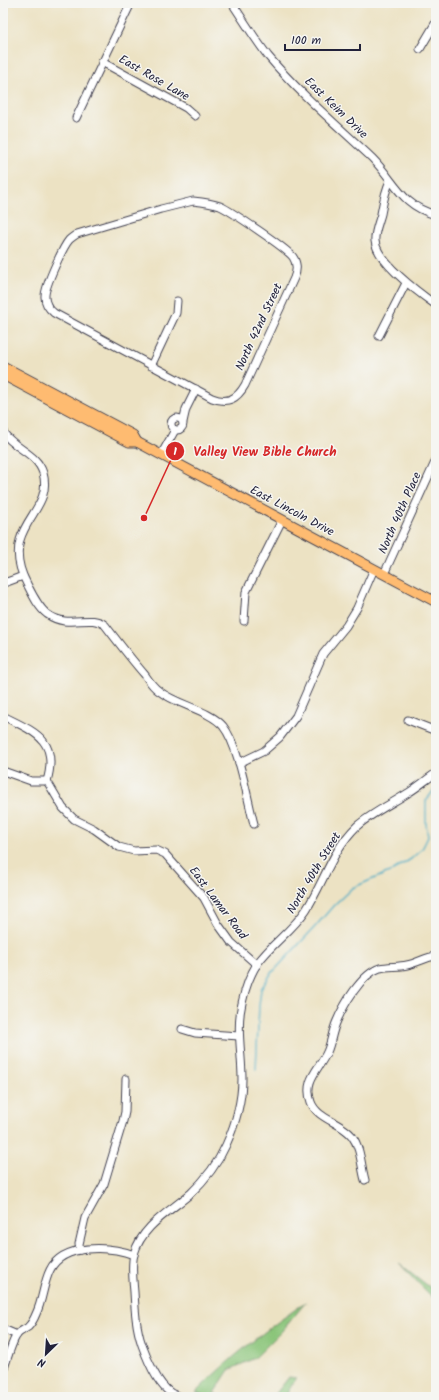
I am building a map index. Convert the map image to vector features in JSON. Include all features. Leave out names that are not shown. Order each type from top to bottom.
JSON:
[{"type":"main road","name":"East Lincoln Drive","points":[[5,374],[133,435],[137,442],[436,602]]},
{"type":"street","points":[[76,118],[131,3]]},
{"type":"street","name":"East Keim Drive","points":[[232,3],[259,43],[280,69],[383,170],[399,192],[412,205],[436,215]]},
{"type":"street","points":[[420,49],[436,22]]},
{"type":"street","name":"East Rose Lane","points":[[102,62],[186,108],[195,116]]},
{"type":"street","points":[[390,181],[385,194],[374,240],[376,248],[406,283],[436,305]]},
{"type":"street","name":"North 42nd Street","points":[[151,366],[50,310],[47,305],[45,295],[64,249],[69,240],[77,234],[160,209],[193,201],[206,202],[229,210],[287,251],[294,260],[296,269],[294,278],[240,393],[232,399],[219,401],[196,390]]},
{"type":"street","points":[[379,336],[406,283]]},
{"type":"street","points":[[161,455],[175,430],[182,429],[183,426],[180,420],[196,390],[151,366],[176,313],[177,301]]},
{"type":"street","points":[[3,432],[12,443],[38,462],[44,482],[42,499],[23,532],[20,541],[19,557],[23,576],[33,597],[46,613],[55,619],[74,623],[92,620],[99,621],[105,625],[134,663],[159,691],[171,699],[214,718],[222,725],[229,735],[236,750],[254,824]]},
{"type":"street","name":"North 40th Place","points":[[384,574],[436,460]]},
{"type":"street","points":[[244,620],[246,592],[282,520]]},
{"type":"street","name":"North 40th Place","points":[[239,763],[264,751],[280,738],[296,716],[323,654],[346,626],[357,608],[374,569]]},
{"type":"street","points":[[3,581],[7,582],[23,576]]},
{"type":"street","points":[[3,716],[40,736],[47,744],[50,753],[51,769],[47,781],[31,781],[3,771]]},
{"type":"street","points":[[408,720],[436,731]]},
{"type":"street","name":"North 40th Street","points":[[182,1397],[170,1395],[162,1386],[143,1350],[139,1337],[132,1263],[140,1240],[150,1227],[206,1177],[224,1150],[235,1120],[241,1091],[242,1072],[239,1036],[242,1004],[246,986],[256,965],[290,930],[306,910],[333,857],[347,836],[365,820],[410,792],[436,773]]},
{"type":"street","name":"East Lamar Road","points":[[47,781],[63,808],[74,819],[94,829],[119,847],[134,850],[156,850],[165,854],[204,898],[218,924],[232,942],[256,965]]},
{"type":"street","points":[[365,1180],[358,1148],[352,1137],[345,1130],[318,1112],[311,1103],[309,1092],[311,1078],[326,1053],[339,1016],[364,978],[381,968],[406,966],[436,956]]},
{"type":"street","points":[[182,1029],[195,1033],[239,1036]]},
{"type":"street","points":[[80,1250],[79,1244],[85,1218],[104,1184],[123,1121],[125,1112],[126,1079]]},
{"type":"street","points":[[3,1371],[17,1335],[27,1327],[34,1318],[41,1300],[47,1276],[54,1263],[61,1257],[80,1250],[88,1252],[111,1250],[134,1255]]},
{"type":"street","points":[[3,1329],[17,1335]]},
{"type":"green space","points":[[399,1263],[436,1292],[436,1301]]},
{"type":"green space","points":[[306,1302],[282,1331],[255,1358],[229,1370],[214,1393],[222,1397],[208,1397],[196,1392],[249,1344]]},
{"type":"green space","points":[[289,1377],[296,1378],[285,1397],[273,1397]]},
{"type":"waterway","points":[[256,1069],[261,989],[271,974],[334,905],[352,888],[392,871],[411,859],[422,849],[428,837],[426,824],[426,801],[436,787]]},
{"type":"place","name":"Valley View Bible Church","points":[[144,518]]}]
